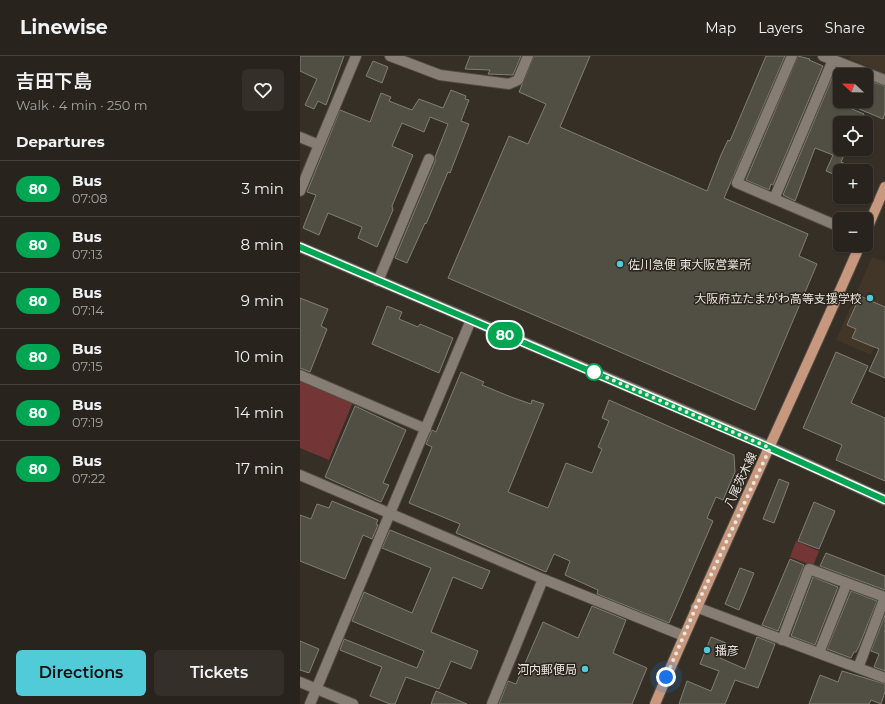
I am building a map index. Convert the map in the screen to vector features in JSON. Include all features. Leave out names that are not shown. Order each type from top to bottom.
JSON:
[{"type":"main road","points":[[873,215],[885,187]]},
{"type":"main road","name":"八尾茨木線","points":[[655,704],[696,607],[770,448],[857,252]]},
{"type":"street","points":[[300,191],[356,56]]},
{"type":"street","points":[[390,56],[413,60],[440,75],[509,84],[518,80],[528,56]]},
{"type":"street","points":[[792,56],[737,183],[833,224]]},
{"type":"street","points":[[823,56],[885,80]]},
{"type":"street","points":[[774,199],[833,60]]},
{"type":"street","points":[[300,137],[319,145]]},
{"type":"street","points":[[378,281],[429,159]]},
{"type":"street","points":[[300,247],[770,448],[885,500]]},
{"type":"street","points":[[310,704],[391,515],[471,320]]},
{"type":"street","points":[[300,375],[426,429]]},
{"type":"street","points":[[300,475],[543,579],[684,636]]},
{"type":"street","points":[[782,640],[809,569],[885,597],[858,668]]},
{"type":"street","points":[[492,704],[543,579]]},
{"type":"street","points":[[819,654],[847,583]]},
{"type":"street","points":[[696,607],[885,678]]},
{"type":"street","points":[[300,682],[353,704]]},
{"type":"shaded area","points":[[851,56],[885,56],[885,73],[873,68],[850,59]]},
{"type":"shaded area","name":"大阪府立たまがわ高等支援学校","points":[[872,257],[885,262],[885,336],[880,334],[871,355],[836,340]]},
{"type":"shaded area","points":[[300,380],[353,402],[329,460],[300,448]]},
{"type":"shaded area","points":[[796,541],[819,551],[813,566],[790,557]]},
{"type":"building","points":[[300,56],[344,56],[326,105],[318,101],[314,109],[305,105],[317,79],[300,71]]},
{"type":"building","points":[[470,56],[521,56],[513,75],[488,74],[490,70],[465,69]]},
{"type":"building","points":[[534,56],[590,56],[560,127],[707,191],[721,155],[728,140],[730,141],[766,56],[785,56],[724,198],[808,234],[799,256],[817,264],[755,410],[448,278],[509,136],[528,144],[546,104],[519,92]]},
{"type":"building","points":[[798,56],[810,59],[809,60],[823,66],[773,185],[771,184],[769,190],[746,180]]},
{"type":"building","points":[[373,61],[388,67],[382,83],[366,76]]},
{"type":"building","points":[[833,76],[833,108],[850,108],[864,114],[863,116],[833,116],[833,155],[815,148],[795,201],[783,195]]},
{"type":"building","points":[[873,82],[885,86],[885,113],[883,119],[859,109],[873,108]]},
{"type":"building","points":[[451,90],[466,96],[465,99],[469,100],[461,121],[469,124],[450,173],[448,172],[426,224],[425,223],[407,263],[395,258],[435,162],[435,157],[448,124],[430,117],[424,132],[402,123],[392,146],[413,155],[392,206],[393,210],[377,247],[358,238],[362,227],[328,213],[319,235],[303,228],[316,195],[307,192],[340,110],[370,122],[381,93],[391,97],[389,101],[412,110],[419,99],[443,108]]},
{"type":"building","points":[[833,155],[844,156],[841,162],[845,164],[833,164],[833,174],[826,171]]},
{"type":"building","points":[[860,296],[885,307],[885,378],[869,371],[879,349],[852,338],[856,329],[847,325]]},
{"type":"building","points":[[300,298],[328,309],[321,326],[327,329],[310,372],[300,368]]},
{"type":"building","points":[[387,306],[402,312],[399,319],[418,327],[420,324],[453,338],[439,373],[372,344]]},
{"type":"building","points":[[836,352],[868,366],[851,403],[885,418],[885,481],[836,460],[842,445],[803,428]]},
{"type":"building","points":[[461,372],[484,382],[482,385],[511,397],[531,404],[532,400],[544,404],[508,492],[548,508],[566,463],[592,473],[602,449],[598,447],[609,421],[602,418],[609,400],[734,455],[735,472],[723,500],[716,497],[707,518],[713,521],[669,623],[597,594],[598,590],[565,575],[570,561],[554,554],[546,572],[456,533],[460,524],[409,503],[432,447],[426,444],[432,430],[436,432]]},
{"type":"building","points":[[355,406],[406,430],[383,483],[389,485],[381,502],[325,477]]},
{"type":"building","points":[[779,479],[789,483],[774,523],[763,519]]},
{"type":"building","points":[[332,501],[378,520],[376,524],[378,525],[372,539],[363,535],[345,579],[300,561],[300,515],[311,519],[317,504],[329,508]]},
{"type":"building","points":[[814,502],[835,511],[819,549],[798,541]]},
{"type":"building","points":[[390,530],[490,571],[482,589],[453,577],[431,632],[478,651],[471,669],[451,661],[439,689],[406,677],[395,704],[390,704],[370,696],[382,667],[340,650],[344,639],[417,668],[424,651],[352,621],[364,592],[412,613],[431,568],[382,548]]},
{"type":"building","points":[[826,553],[885,576],[885,590],[820,566]]},
{"type":"building","points":[[790,559],[804,565],[778,631],[762,625]]},
{"type":"building","points":[[740,568],[754,573],[739,610],[725,604]]},
{"type":"building","points":[[813,577],[838,587],[815,645],[791,636]]},
{"type":"building","points":[[851,591],[877,601],[859,646],[851,658],[827,649]]},
{"type":"building","points":[[592,606],[626,620],[613,653],[647,668],[632,704],[499,704],[508,681],[516,684],[543,622],[578,638]]},
{"type":"building","points":[[885,615],[885,671],[874,667],[879,654],[871,651]]},
{"type":"building","points":[[711,637],[726,643],[720,658],[745,669],[757,637],[775,644],[758,688],[735,680],[725,704],[679,704],[687,681],[711,691],[719,671],[700,664]]},
{"type":"building","points":[[300,641],[319,649],[309,673],[300,670]]},
{"type":"building","points":[[842,671],[885,684],[885,692],[881,704],[871,700],[869,704],[809,704],[820,675],[838,682]]},
{"type":"building","points":[[436,691],[467,704],[431,704]]},
{"type":"bus line","name":"80","points":[[300,247],[770,448],[885,500]]},
{"type":"place","name":"佐川急便 東大阪営業所","points":[[620,264]]},
{"type":"place","name":"大阪府立たまがわ高等支援学校","points":[[870,298]]},
{"type":"place","name":"播彦","points":[[707,650]]},
{"type":"place","name":"河内郵便局","points":[[585,669]]},
{"type":"route","points":[[594,372],[770,448],[696,607],[666,677]]}]
